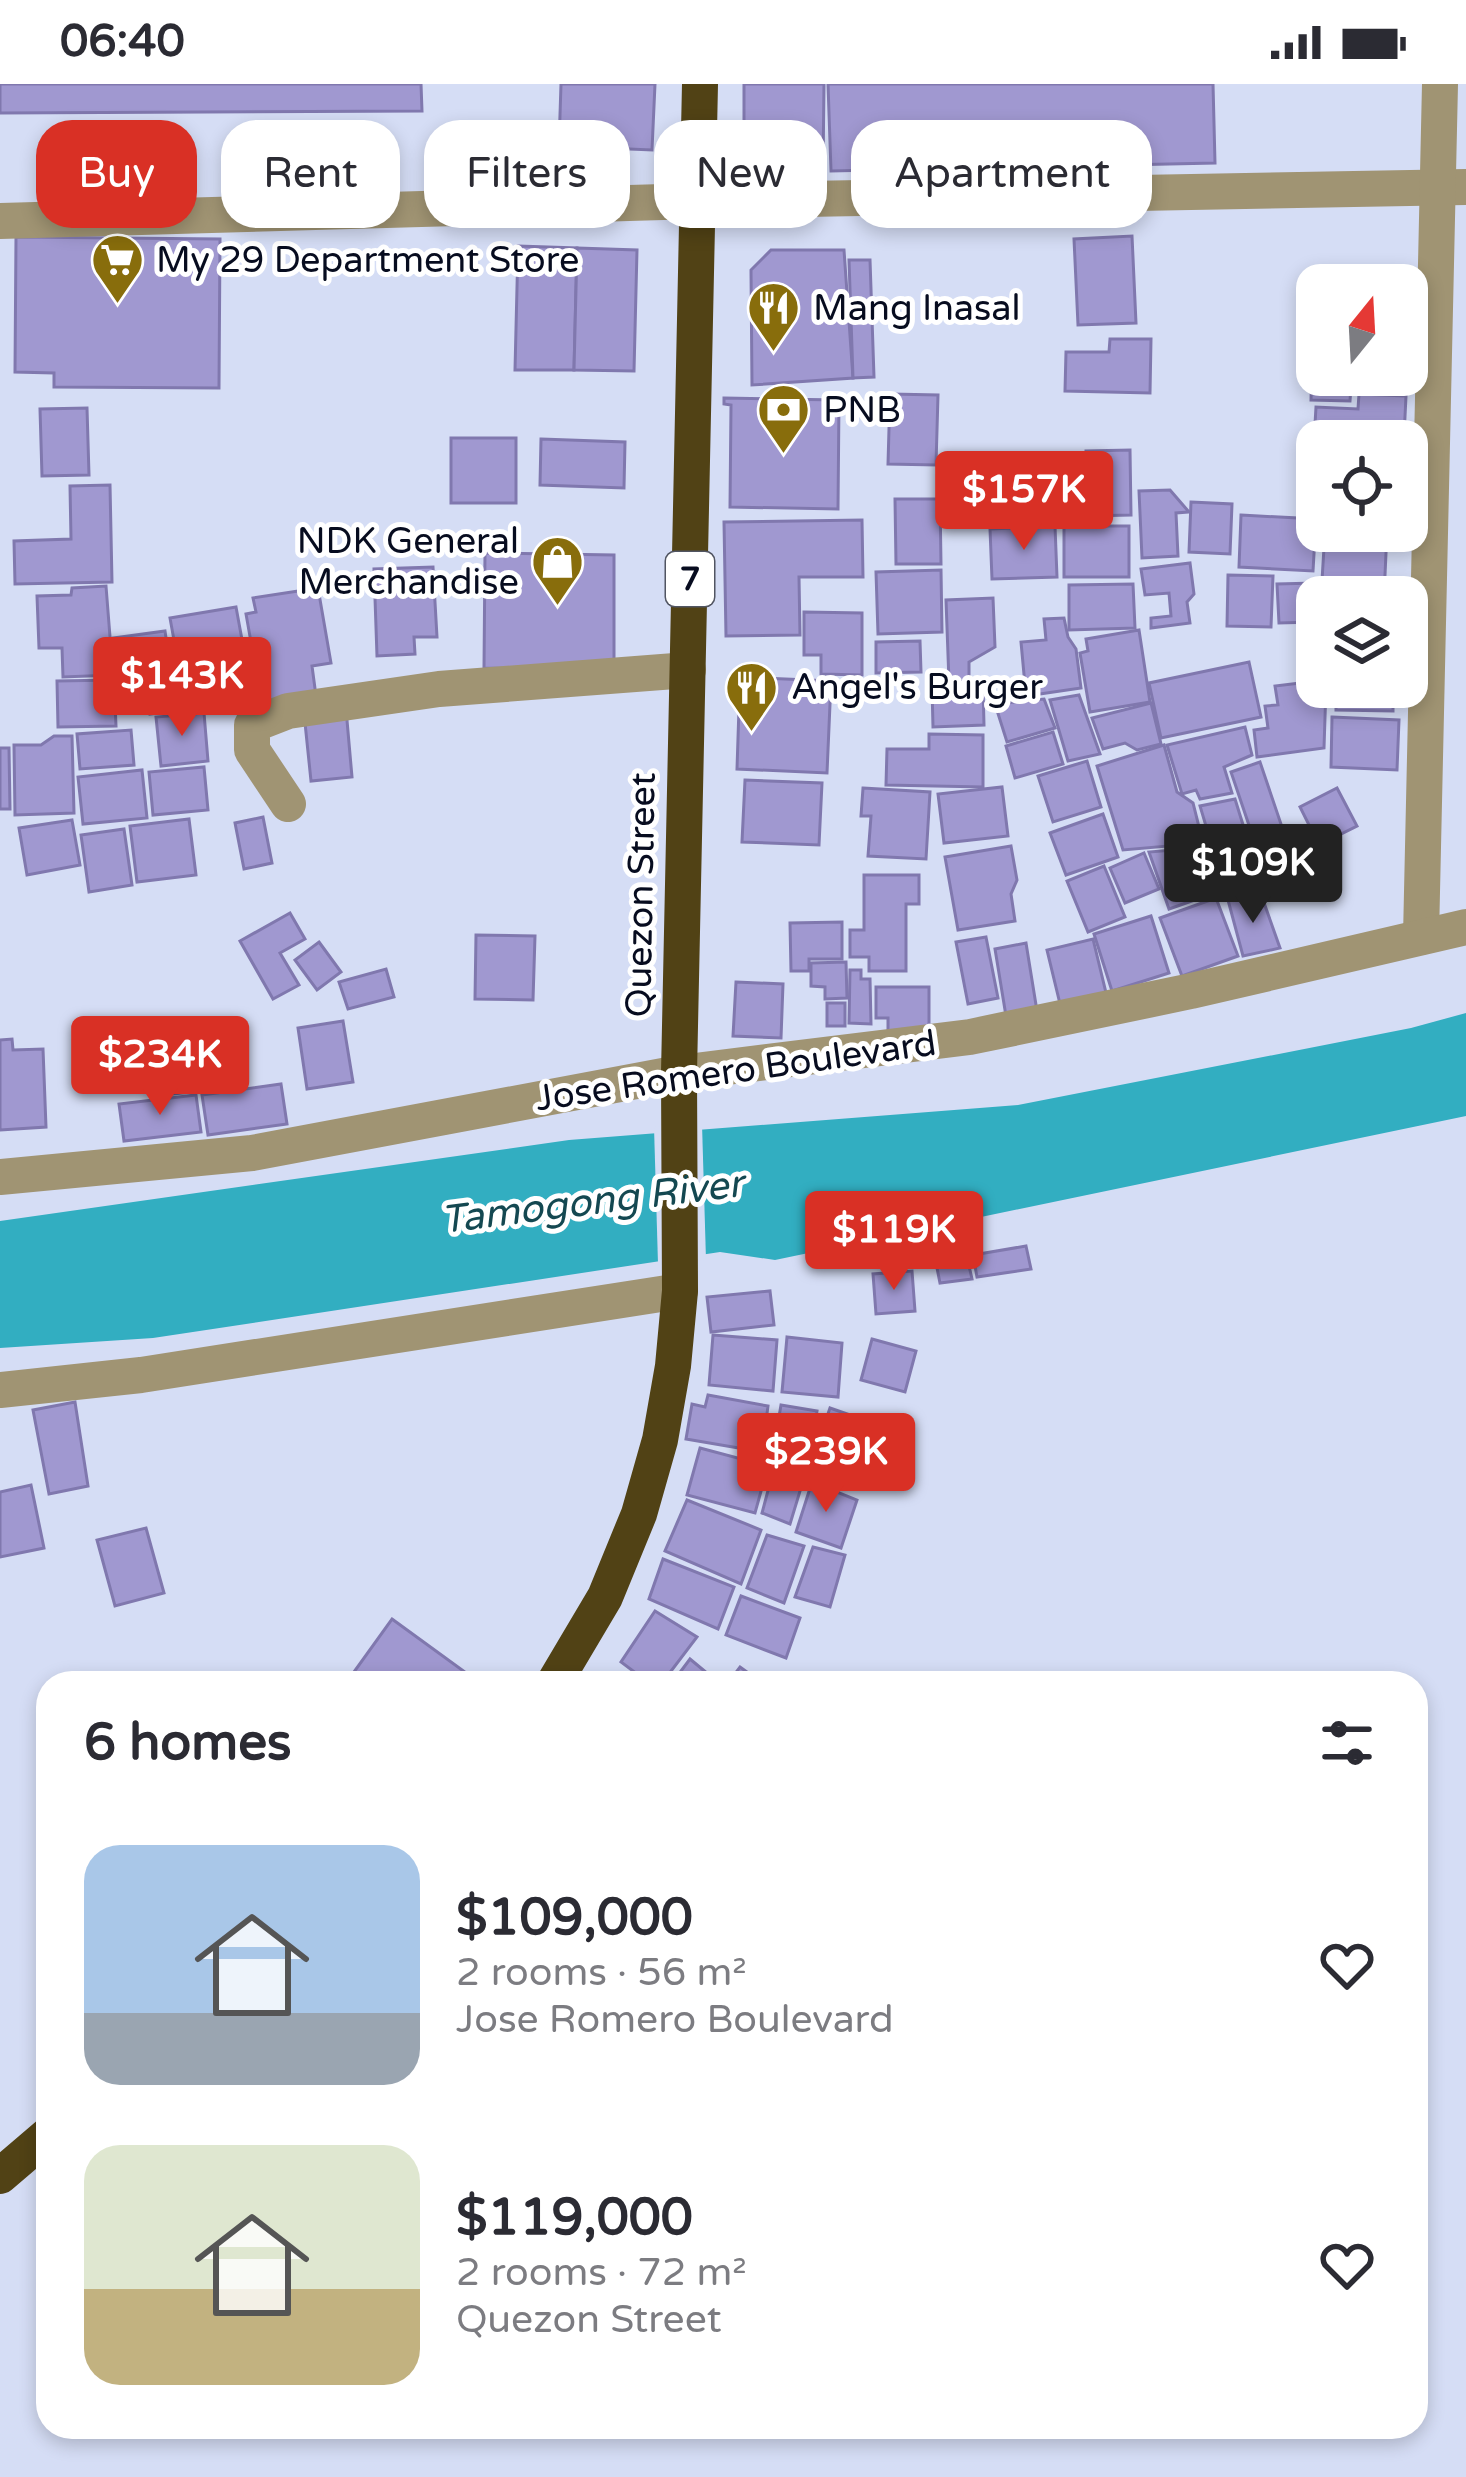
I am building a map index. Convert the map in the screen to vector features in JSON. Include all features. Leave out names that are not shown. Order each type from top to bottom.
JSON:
[{"type":"highway","name":"Quezon Street","points":[[699,120],[700,84]]},
{"type":"highway","name":"Quezon Street","points":[[561,1671],[605,1597],[639,1514],[674,1366],[680,1277],[679,1083],[697,228]]},
{"type":"highway","points":[[0,2176],[36,2145]]},
{"type":"street","points":[[1421,937],[1451,188],[1440,84]]},
{"type":"street","points":[[827,199],[1451,188]]},
{"type":"street","points":[[0,221],[654,202]]},
{"type":"street","points":[[288,804],[252,750],[252,725],[288,711],[440,689],[688,670]]},
{"type":"street","name":"Jose Romero Boulevard","points":[[0,1178],[252,1153],[970,1036],[1191,991],[1466,926]]},
{"type":"street","points":[[0,1390],[141,1375],[680,1277]]},
{"type":"water","name":"Tamogong River","points":[[1466,1013],[1466,1116],[775,1260],[720,1252],[153,1338],[0,1348],[0,1221],[569,1140],[1018,1105],[1411,1028]]},
{"type":"pier","points":[[702,1124],[706,1260],[658,1264],[654,1127]]},
{"type":"building","points":[[0,84],[421,84],[422,111],[0,113]]},
{"type":"building","points":[[561,84],[655,84],[652,150],[630,149],[630,120],[560,120]]},
{"type":"building","points":[[744,84],[824,84],[824,120],[744,120]]},
{"type":"building","points":[[828,84],[1213,84],[1215,163],[1152,164],[1152,120],[851,120],[851,171],[831,171]]},
{"type":"building","points":[[1132,236],[1136,323],[1078,325],[1074,239]]},
{"type":"building","name":"My 29 Department Store","points":[[16,237],[220,239],[219,388],[54,387],[54,373],[15,372]]},
{"type":"building","points":[[518,246],[577,248],[574,370],[515,370]]},
{"type":"building","points":[[577,248],[637,250],[634,371],[574,370]]},
{"type":"building","points":[[771,250],[844,250],[853,378],[752,385],[751,270]]},
{"type":"building","points":[[849,260],[870,260],[874,377],[853,378]]},
{"type":"building","points":[[1110,339],[1151,339],[1150,393],[1065,391],[1066,352],[1109,352]]},
{"type":"building","points":[[890,394],[938,395],[936,465],[888,464]]},
{"type":"building","points":[[1311,396],[1350,396],[1350,401],[1311,400]]},
{"type":"building","points":[[1359,396],[1406,396],[1405,420],[1315,420],[1316,407],[1358,409]]},
{"type":"building","name":"PNB","points":[[724,398],[839,400],[838,509],[730,507],[731,405],[724,404]]},
{"type":"building","points":[[87,408],[89,475],[42,476],[40,409]]},
{"type":"building","points":[[451,438],[516,438],[516,503],[451,503]]},
{"type":"building","points":[[541,439],[625,442],[624,488],[540,485]]},
{"type":"building","points":[[1130,450],[1131,515],[1087,516],[1086,451]]},
{"type":"building","points":[[1035,462],[1076,462],[1076,517],[957,517],[956,476],[1035,476]]},
{"type":"building","points":[[110,485],[112,582],[15,584],[14,541],[71,539],[70,486]]},
{"type":"building","points":[[1170,490],[1189,512],[1176,513],[1178,556],[1142,558],[1139,491]]},
{"type":"building","points":[[895,499],[940,499],[941,564],[896,564]]},
{"type":"building","points":[[1191,502],[1232,504],[1230,554],[1189,552]]},
{"type":"building","points":[[1241,515],[1296,518],[1296,552],[1314,552],[1313,571],[1239,567]]},
{"type":"building","points":[[862,520],[863,577],[799,577],[800,635],[726,636],[724,522]]},
{"type":"building","points":[[1055,526],[1057,577],[992,579],[990,529]]},
{"type":"building","points":[[1064,526],[1129,526],[1129,577],[1064,577]]},
{"type":"building","points":[[1324,552],[1386,552],[1385,576],[1322,576]]},
{"type":"building","points":[[485,553],[614,555],[614,670],[484,668]]},
{"type":"building","points":[[1190,563],[1194,594],[1187,602],[1190,623],[1151,628],[1151,618],[1171,616],[1169,593],[1145,595],[1141,569]]},
{"type":"building","points":[[433,567],[437,637],[414,637],[415,654],[377,656],[374,569]]},
{"type":"building","points":[[941,570],[942,632],[878,634],[876,572]]},
{"type":"building","points":[[1228,575],[1273,576],[1271,627],[1227,626]]},
{"type":"building","points":[[1133,584],[1135,628],[1069,630],[1069,585]]},
{"type":"building","points":[[1277,584],[1296,584],[1296,623],[1279,623]]},
{"type":"building","points":[[106,586],[113,675],[63,677],[62,648],[39,648],[37,596],[71,595],[72,588]]},
{"type":"building","points":[[318,588],[331,663],[312,666],[316,696],[262,704],[246,614],[256,612],[253,598]]},
{"type":"building","points":[[993,598],[995,647],[969,662],[969,681],[949,682],[946,600]]},
{"type":"building","points":[[236,607],[245,656],[179,668],[170,618]]},
{"type":"building","points":[[804,612],[862,613],[862,675],[821,674],[821,655],[804,655]]},
{"type":"building","points":[[1064,618],[1076,649],[1081,688],[1026,696],[1021,642],[1046,640],[1044,619]]},
{"type":"building","points":[[1139,630],[1150,702],[1090,712],[1080,653],[1088,651],[1086,639]]},
{"type":"building","points":[[165,631],[172,679],[192,676],[196,708],[150,714],[149,702],[123,705],[113,638]]},
{"type":"building","points":[[920,641],[921,672],[876,673],[876,642]]},
{"type":"building","points":[[1249,662],[1261,717],[1161,738],[1149,683]]},
{"type":"building","points":[[740,677],[831,681],[827,773],[737,769]]},
{"type":"building","points":[[114,680],[116,726],[58,727],[57,681]]},
{"type":"building","points":[[1296,684],[1296,708],[1325,708],[1324,748],[1257,757],[1254,730],[1268,728],[1265,706],[1278,705],[1275,686]]},
{"type":"building","points":[[983,686],[984,725],[933,727],[932,687]]},
{"type":"building","points":[[1079,695],[1100,754],[1068,761],[1050,700]]},
{"type":"building","points":[[1044,699],[1055,728],[1007,742],[995,704]]},
{"type":"building","points":[[1151,703],[1161,744],[1137,750],[1125,743],[1103,749],[1092,718]]},
{"type":"building","points":[[1336,708],[1393,708],[1393,711]]},
{"type":"building","points":[[346,709],[352,777],[311,781],[304,713]]},
{"type":"building","points":[[204,713],[208,761],[161,766],[156,717]]},
{"type":"building","points":[[1332,717],[1399,720],[1397,770],[1331,767]]},
{"type":"building","points":[[1245,727],[1252,755],[1224,767],[1232,793],[1200,799],[1196,790],[1182,794],[1167,745]]},
{"type":"building","points":[[131,730],[134,765],[80,769],[77,734]]},
{"type":"building","points":[[1053,732],[1063,764],[1015,778],[1006,746]]},
{"type":"building","points":[[929,734],[983,735],[983,787],[886,785],[887,749],[929,749]]},
{"type":"building","points":[[54,736],[72,736],[74,813],[15,815],[14,745],[41,745]]},
{"type":"building","points":[[1164,745],[1177,792],[1193,803],[1203,843],[1123,850],[1097,766]]},
{"type":"building","points":[[0,748],[9,748],[10,809],[0,809]]},
{"type":"building","points":[[1087,761],[1101,807],[1053,822],[1038,776]]},
{"type":"building","points":[[1260,762],[1283,830],[1254,840],[1231,772]]},
{"type":"building","points":[[204,767],[208,810],[153,815],[149,772]]},
{"type":"building","points":[[142,770],[147,818],[83,824],[78,777]]},
{"type":"building","points":[[745,780],[822,783],[819,845],[742,842]]},
{"type":"building","points":[[1002,787],[1008,836],[944,843],[938,794]]},
{"type":"building","points":[[863,788],[930,792],[926,859],[868,856],[871,816],[861,816]]},
{"type":"building","points":[[1337,788],[1357,826],[1319,845],[1300,807]]},
{"type":"building","points":[[1235,799],[1249,844],[1263,845],[1271,883],[1261,891],[1228,900],[1200,806]]},
{"type":"building","points":[[1103,814],[1118,857],[1066,875],[1050,833]]},
{"type":"building","points":[[263,817],[272,863],[244,869],[235,823]]},
{"type":"building","points":[[189,819],[196,875],[137,882],[130,826]]},
{"type":"building","points":[[72,820],[80,865],[27,875],[19,828]]},
{"type":"building","points":[[124,829],[132,885],[89,892],[81,835]]},
{"type":"building","points":[[1011,846],[1017,880],[1011,894],[1015,921],[958,930],[945,857]]},
{"type":"building","points":[[1208,847],[1223,890],[1169,909],[1149,852]]},
{"type":"building","points":[[1144,853],[1159,889],[1125,903],[1110,868]]},
{"type":"building","points":[[1104,866],[1125,917],[1088,932],[1067,881]]},
{"type":"building","points":[[864,875],[919,875],[919,904],[906,904],[906,971],[869,971],[869,957],[850,957],[850,930],[864,930]]},
{"type":"building","points":[[1262,897],[1280,948],[1243,956],[1228,900]]},
{"type":"building","points":[[1216,898],[1238,956],[1182,976],[1160,918]]},
{"type":"building","points":[[290,913],[305,939],[280,953],[299,985],[273,999],[240,941]]},
{"type":"building","points":[[1151,916],[1169,973],[1112,991],[1094,934]]},
{"type":"building","points":[[842,922],[842,959],[809,959],[809,971],[791,971],[790,923]]},
{"type":"building","points":[[476,935],[535,936],[533,1000],[475,999]]},
{"type":"building","points":[[986,937],[998,998],[968,1004],[956,942]]},
{"type":"building","points":[[1093,939],[1107,997],[1061,1008],[1047,950]]},
{"type":"building","points":[[319,942],[341,972],[317,990],[295,960]]},
{"type":"building","points":[[1026,943],[1037,1011],[1006,1016],[995,949]]},
{"type":"building","points":[[846,962],[847,998],[825,999],[825,987],[811,986],[811,963]]},
{"type":"building","points":[[386,969],[394,997],[348,1009],[339,982]]},
{"type":"building","points":[[850,970],[861,970],[861,979],[870,979],[871,1024],[849,1023]]},
{"type":"building","points":[[736,982],[783,984],[781,1038],[733,1036]]},
{"type":"building","points":[[876,987],[929,987],[929,1031],[888,1031],[888,1018],[876,1018]]},
{"type":"building","points":[[827,1003],[845,1003],[845,1026],[827,1026]]},
{"type":"building","points":[[343,1021],[353,1082],[307,1089],[298,1028]]},
{"type":"building","points":[[140,1031],[149,1086],[114,1092],[104,1037]]},
{"type":"building","points":[[12,1039],[13,1050],[43,1049],[46,1127],[0,1130],[0,1040]]},
{"type":"building","points":[[205,1046],[210,1090],[154,1096],[149,1052]]},
{"type":"building","points":[[281,1084],[287,1124],[208,1135],[202,1095]]},
{"type":"building","points":[[196,1095],[201,1132],[124,1141],[119,1104]]},
{"type":"building","points":[[964,1244],[972,1279],[940,1283],[933,1248]]},
{"type":"building","points":[[1026,1246],[1031,1269],[977,1277],[973,1255]]},
{"type":"building","points":[[912,1271],[915,1311],[876,1314],[873,1274]]},
{"type":"building","points":[[770,1291],[774,1325],[711,1332],[707,1297]]},
{"type":"building","points":[[713,1335],[777,1340],[773,1391],[709,1385]]},
{"type":"building","points":[[787,1337],[842,1343],[838,1397],[782,1392]]},
{"type":"building","points":[[872,1339],[916,1351],[905,1392],[861,1380]]},
{"type":"building","points":[[708,1395],[768,1406],[762,1452],[686,1439],[692,1404],[705,1407]]},
{"type":"building","points":[[75,1402],[88,1486],[49,1494],[33,1410]]},
{"type":"building","points":[[781,1405],[817,1411],[809,1458],[773,1452]]},
{"type":"building","points":[[830,1408],[873,1423],[859,1471],[823,1458],[830,1440],[820,1437]]},
{"type":"building","points":[[700,1448],[768,1466],[755,1513],[687,1495]]},
{"type":"building","points":[[774,1468],[804,1478],[790,1524],[762,1513]]},
{"type":"building","points":[[812,1482],[857,1500],[841,1548],[796,1532]]},
{"type":"building","points":[[31,1485],[44,1548],[0,1557],[0,1492]]},
{"type":"building","points":[[687,1500],[761,1530],[741,1584],[665,1551]]},
{"type":"building","points":[[146,1528],[164,1593],[115,1606],[97,1540]]},
{"type":"building","points":[[767,1535],[804,1546],[784,1603],[747,1588]]},
{"type":"building","points":[[813,1547],[845,1555],[830,1607],[795,1597]]},
{"type":"building","points":[[663,1559],[734,1587],[718,1629],[649,1599]]},
{"type":"building","points":[[741,1596],[800,1618],[786,1658],[726,1635]]},
{"type":"building","points":[[655,1611],[697,1637],[671,1671],[633,1671],[621,1662]]},
{"type":"building","points":[[392,1619],[464,1671],[355,1671]]},
{"type":"building","points":[[690,1659],[704,1671],[681,1671]]},
{"type":"place","name":"My 29 Department Store","points":[[117,306]]},
{"type":"place","name":"Mang Inasal","points":[[774,354]]},
{"type":"place","name":"PNB","points":[[784,456]]},
{"type":"place","name":"NDK General Merchandise","points":[[558,608]]},
{"type":"place","name":"Angel's Burger","points":[[752,733]]}]
